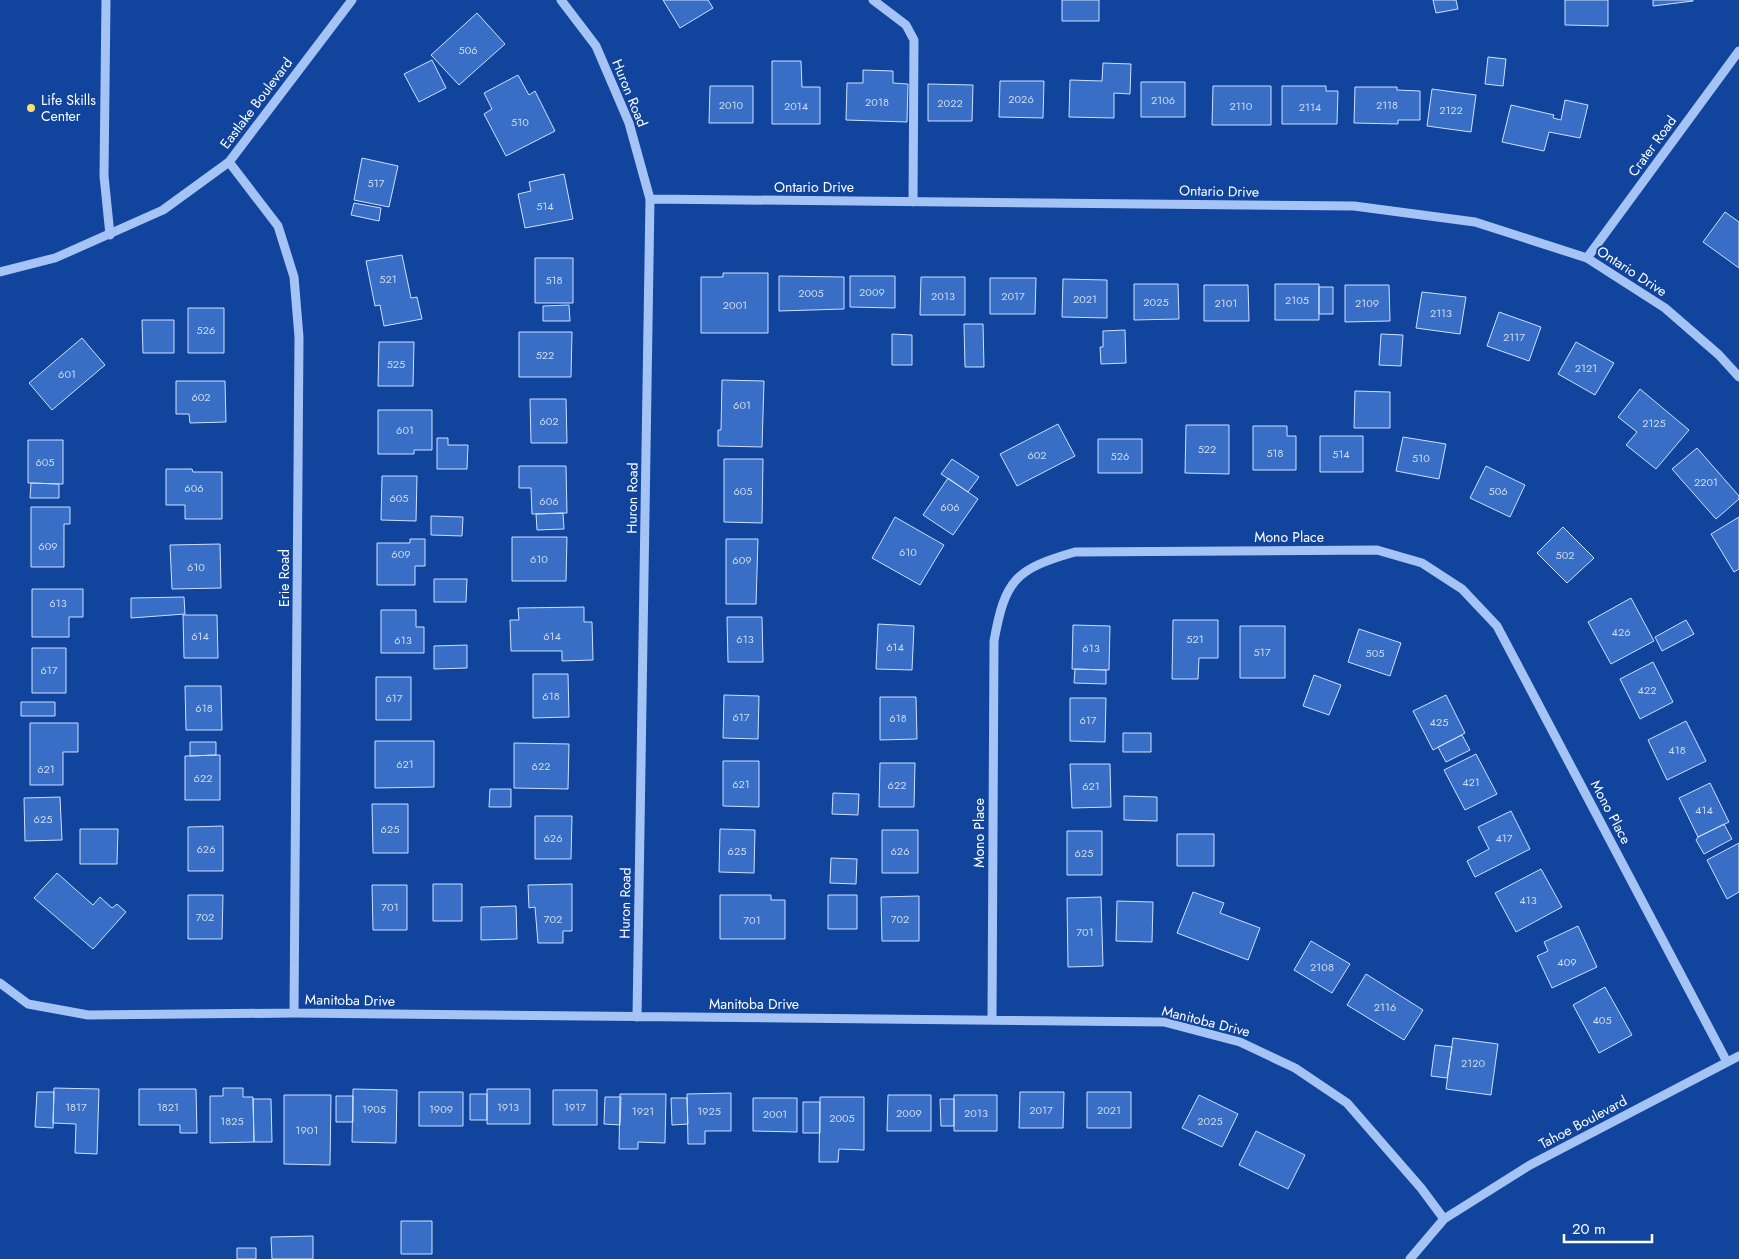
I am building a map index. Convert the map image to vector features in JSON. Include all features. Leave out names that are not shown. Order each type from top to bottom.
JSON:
[{"type":"street","points":[[106,0],[104,176],[110,235]]},
{"type":"street","name":"Eastlake Boulevard","points":[[0,272],[55,258],[110,235],[162,210],[229,162],[352,0]]},
{"type":"street","name":"Huron Road","points":[[561,0],[596,46],[629,123],[650,199],[637,1017]]},
{"type":"street","points":[[873,0],[906,26],[914,40],[913,202]]},
{"type":"street","name":"Crater Road","points":[[1588,258],[1739,53]]},
{"type":"street","name":"Erie Road","points":[[229,162],[278,226],[294,277],[300,337],[294,1013]]},
{"type":"street","name":"Ontario Drive","points":[[650,199],[1354,206],[1475,222],[1588,258],[1665,308],[1719,355],[1739,377]]},
{"type":"street","name":"Mono Place","points":[[992,1019],[994,641],[1000,606],[1018,576],[1041,562],[1074,552],[1377,550],[1422,564],[1462,589],[1497,626],[1727,1062]]},
{"type":"street","name":"Manitoba Drive","points":[[0,983],[28,1004],[88,1015],[294,1013],[1164,1022],[1240,1042],[1295,1068],[1347,1103],[1421,1188],[1444,1219]]},
{"type":"street","name":"Tahoe Boulevard","points":[[1410,1259],[1444,1219],[1530,1165],[1739,1056]]},
{"type":"building","points":[[663,0],[708,0],[713,8],[680,28]]},
{"type":"building","points":[[1062,0],[1099,0],[1099,21],[1062,21]]},
{"type":"building","points":[[1433,0],[1456,0],[1458,9],[1436,13]]},
{"type":"building","points":[[1565,0],[1608,0],[1608,26],[1565,25]]},
{"type":"building","points":[[1653,0],[1693,0],[1693,1],[1653,6]]},
{"type":"building","points":[[477,13],[505,44],[459,85],[431,55]]},
{"type":"building","points":[[1488,57],[1506,59],[1503,86],[1485,84]]},
{"type":"building","points":[[432,60],[446,88],[419,102],[404,74]]},
{"type":"building","points":[[772,61],[801,61],[802,87],[820,87],[820,124],[772,124]]},
{"type":"building","points":[[1103,63],[1131,64],[1130,94],[1114,93],[1114,118],[1069,117],[1070,80],[1102,81]]},
{"type":"building","points":[[863,70],[893,71],[893,83],[908,84],[907,122],[846,120],[847,83],[863,83]]},
{"type":"building","points":[[518,75],[529,95],[535,91],[555,131],[506,156],[484,114],[492,109],[484,93]]},
{"type":"building","points":[[1000,81],[1044,81],[1043,118],[999,117]]},
{"type":"building","points":[[1141,82],[1185,82],[1185,117],[1141,117]]},
{"type":"building","points":[[928,84],[973,85],[972,121],[928,121]]},
{"type":"building","points":[[710,86],[753,86],[753,123],[709,123]]},
{"type":"building","points":[[1213,86],[1271,86],[1271,125],[1212,125]]},
{"type":"building","points":[[1282,86],[1326,86],[1326,91],[1338,91],[1337,124],[1282,124]]},
{"type":"building","points":[[1355,87],[1397,87],[1397,90],[1420,91],[1420,120],[1398,120],[1398,124],[1354,123]]},
{"type":"building","points":[[1432,89],[1476,95],[1471,132],[1427,126]]},
{"type":"building","points":[[1565,100],[1588,105],[1580,138],[1549,132],[1544,151],[1502,142],[1511,105],[1554,115],[1553,118],[1561,120]]},
{"type":"building","points":[[362,158],[398,166],[389,207],[354,200]]},
{"type":"building","points":[[564,174],[573,219],[525,228],[518,194],[531,191],[529,182]]},
{"type":"building","points":[[354,203],[381,208],[379,221],[351,215]]},
{"type":"building","points":[[1725,212],[1739,222],[1739,268],[1703,242]]},
{"type":"building","points":[[402,255],[411,298],[417,297],[422,319],[384,326],[380,305],[375,306],[366,261]]},
{"type":"building","points":[[535,258],[573,258],[573,303],[535,303]]},
{"type":"building","points":[[723,273],[768,273],[768,333],[701,333],[701,277],[723,277]]},
{"type":"building","points":[[779,276],[844,277],[844,309],[779,311]]},
{"type":"building","points":[[850,276],[895,276],[895,308],[850,307]]},
{"type":"building","points":[[921,277],[965,277],[965,315],[920,315]]},
{"type":"building","points":[[990,278],[1036,278],[1035,314],[990,314]]},
{"type":"building","points":[[1063,279],[1107,280],[1107,318],[1062,317]]},
{"type":"building","points":[[1134,284],[1178,284],[1179,319],[1134,320]]},
{"type":"building","points":[[1275,284],[1319,284],[1319,320],[1275,320]]},
{"type":"building","points":[[1204,285],[1248,285],[1249,321],[1204,321]]},
{"type":"building","points":[[1345,285],[1389,285],[1390,321],[1345,322]]},
{"type":"building","points":[[1319,287],[1333,287],[1333,314],[1319,314]]},
{"type":"building","points":[[1422,292],[1466,297],[1460,334],[1416,328]]},
{"type":"building","points":[[569,305],[570,321],[543,321],[543,306]]},
{"type":"building","points":[[188,308],[224,308],[224,353],[188,353]]},
{"type":"building","points":[[1499,312],[1541,327],[1529,361],[1487,346]]},
{"type":"building","points":[[142,320],[174,320],[174,353],[143,353]]},
{"type":"building","points":[[964,324],[983,324],[984,367],[965,367]]},
{"type":"building","points":[[1125,330],[1126,363],[1101,364],[1100,347],[1103,347],[1103,331]]},
{"type":"building","points":[[519,332],[572,332],[571,377],[519,377]]},
{"type":"building","points":[[892,334],[912,335],[912,365],[892,365]]},
{"type":"building","points":[[1381,334],[1403,335],[1401,366],[1379,365]]},
{"type":"building","points":[[82,338],[105,365],[52,410],[29,383]]},
{"type":"building","points":[[379,342],[414,342],[413,386],[378,386]]},
{"type":"building","points":[[1576,342],[1614,363],[1595,395],[1558,374]]},
{"type":"building","points":[[722,380],[764,381],[762,447],[718,446],[718,430],[721,430]]},
{"type":"building","points":[[176,381],[225,381],[226,422],[190,423],[189,414],[176,414]]},
{"type":"building","points":[[1640,389],[1689,430],[1656,469],[1626,445],[1637,432],[1618,417]]},
{"type":"building","points":[[1355,391],[1390,392],[1390,428],[1354,428]]},
{"type":"building","points":[[530,399],[566,399],[567,443],[531,443]]},
{"type":"building","points":[[378,410],[432,410],[432,450],[414,450],[414,454],[378,454]]},
{"type":"building","points":[[1058,424],[1075,456],[1017,486],[1000,454]]},
{"type":"building","points":[[1186,425],[1229,425],[1229,474],[1185,473]]},
{"type":"building","points":[[1253,426],[1287,426],[1287,436],[1296,436],[1296,470],[1253,470]]},
{"type":"building","points":[[1320,436],[1363,436],[1363,472],[1320,472]]},
{"type":"building","points":[[1403,437],[1446,444],[1439,479],[1396,471]]},
{"type":"building","points":[[437,438],[448,438],[448,445],[468,445],[467,469],[437,469]]},
{"type":"building","points":[[1098,439],[1142,439],[1142,473],[1098,473]]},
{"type":"building","points":[[28,440],[63,440],[63,484],[28,483]]},
{"type":"building","points":[[1697,448],[1739,496],[1739,499],[1716,519],[1672,469]]},
{"type":"building","points":[[724,459],[763,459],[762,523],[724,522]]},
{"type":"building","points":[[952,459],[979,477],[968,492],[941,474]]},
{"type":"building","points":[[519,466],[566,466],[567,513],[532,514],[531,488],[519,488]]},
{"type":"building","points":[[1486,466],[1525,485],[1510,517],[1470,498]]},
{"type":"building","points":[[166,469],[192,469],[193,472],[222,472],[222,519],[185,519],[185,505],[166,505]]},
{"type":"building","points":[[382,476],[417,476],[416,521],[381,520]]},
{"type":"building","points":[[948,478],[978,499],[953,535],[923,515]]},
{"type":"building","points":[[31,483],[59,484],[59,498],[30,498]]},
{"type":"building","points":[[31,507],[70,507],[70,524],[64,524],[64,567],[31,567]]},
{"type":"building","points":[[563,513],[564,529],[537,530],[536,514]]},
{"type":"building","points":[[431,516],[463,517],[462,536],[431,535]]},
{"type":"building","points":[[895,517],[944,545],[920,585],[872,558]]},
{"type":"building","points":[[1739,517],[1739,569],[1734,572],[1711,534]]},
{"type":"building","points":[[1563,527],[1594,558],[1567,583],[1537,553]]},
{"type":"building","points":[[512,537],[567,537],[566,581],[512,581]]},
{"type":"building","points":[[410,539],[425,539],[425,566],[415,566],[415,585],[377,585],[377,543],[410,543]]},
{"type":"building","points":[[726,539],[758,539],[756,604],[726,604]]},
{"type":"building","points":[[220,544],[221,588],[172,589],[170,545]]},
{"type":"building","points":[[434,579],[467,579],[466,602],[434,602]]},
{"type":"building","points":[[32,589],[83,589],[83,617],[69,617],[69,637],[32,637]]},
{"type":"building","points":[[184,597],[185,614],[131,618],[131,598]]},
{"type":"building","points":[[1631,598],[1654,641],[1611,664],[1588,622]]},
{"type":"building","points":[[584,607],[584,622],[592,622],[593,660],[562,661],[562,651],[511,651],[510,620],[519,620],[518,608]]},
{"type":"building","points":[[381,610],[416,610],[416,627],[424,627],[424,653],[381,653]]},
{"type":"building","points":[[183,615],[217,615],[218,658],[184,658]]},
{"type":"building","points":[[727,617],[762,617],[763,662],[728,662]]},
{"type":"building","points":[[1173,620],[1218,620],[1218,658],[1199,658],[1198,679],[1172,679]]},
{"type":"building","points":[[1686,620],[1694,634],[1662,651],[1655,637]]},
{"type":"building","points":[[878,624],[914,626],[912,670],[876,669]]},
{"type":"building","points":[[1073,625],[1110,626],[1109,670],[1072,669]]},
{"type":"building","points":[[1240,626],[1285,626],[1285,678],[1240,678]]},
{"type":"building","points":[[1359,629],[1401,643],[1390,676],[1348,662]]},
{"type":"building","points":[[467,645],[467,668],[434,669],[434,646]]},
{"type":"building","points":[[32,648],[66,648],[66,693],[32,693]]},
{"type":"building","points":[[1653,662],[1673,702],[1640,719],[1620,679]]},
{"type":"building","points":[[1075,669],[1106,670],[1106,684],[1074,683]]},
{"type":"building","points":[[533,674],[568,674],[569,717],[533,718]]},
{"type":"building","points":[[1314,675],[1341,685],[1329,715],[1303,706]]},
{"type":"building","points":[[376,677],[411,677],[411,720],[376,720]]},
{"type":"building","points":[[185,686],[221,686],[222,730],[186,730]]},
{"type":"building","points":[[724,695],[759,696],[758,739],[723,738]]},
{"type":"building","points":[[1446,695],[1465,733],[1433,750],[1413,711]]},
{"type":"building","points":[[880,697],[916,697],[917,739],[880,740]]},
{"type":"building","points":[[1070,698],[1106,698],[1105,742],[1070,741]]},
{"type":"building","points":[[21,702],[55,702],[55,716],[21,716]]},
{"type":"building","points":[[1686,721],[1706,761],[1667,780],[1648,740]]},
{"type":"building","points":[[30,723],[78,723],[78,752],[63,752],[63,785],[30,785]]},
{"type":"building","points":[[1123,733],[1151,733],[1151,752],[1123,752]]},
{"type":"building","points":[[1462,735],[1470,750],[1446,762],[1438,747]]},
{"type":"building","points":[[375,741],[434,741],[434,787],[375,788]]},
{"type":"building","points":[[190,742],[216,742],[216,755],[190,756]]},
{"type":"building","points":[[514,743],[569,744],[568,789],[514,788]]},
{"type":"building","points":[[1476,754],[1497,794],[1465,810],[1444,770]]},
{"type":"building","points":[[220,755],[220,800],[185,800],[185,756]]},
{"type":"building","points":[[723,761],[759,761],[759,807],[723,806]]},
{"type":"building","points":[[880,763],[915,763],[914,807],[879,807]]},
{"type":"building","points":[[1070,764],[1110,764],[1111,807],[1072,808]]},
{"type":"building","points":[[1710,783],[1729,822],[1698,837],[1679,798]]},
{"type":"building","points":[[490,789],[511,789],[511,807],[489,807]]},
{"type":"building","points":[[833,793],[859,794],[858,815],[832,814]]},
{"type":"building","points":[[1124,796],[1157,797],[1157,821],[1124,820]]},
{"type":"building","points":[[60,797],[62,840],[25,841],[24,798]]},
{"type":"building","points":[[372,804],[408,804],[408,853],[373,853]]},
{"type":"building","points":[[1511,811],[1530,849],[1475,877],[1467,861],[1489,849],[1478,827]]},
{"type":"building","points":[[535,816],[572,816],[571,859],[535,859]]},
{"type":"building","points":[[1724,824],[1732,839],[1704,854],[1696,840],[1698,837]]},
{"type":"building","points":[[223,826],[223,871],[188,871],[188,827]]},
{"type":"building","points":[[80,829],[118,829],[117,864],[80,864]]},
{"type":"building","points":[[720,829],[755,830],[754,873],[719,872]]},
{"type":"building","points":[[882,830],[918,830],[918,873],[882,873]]},
{"type":"building","points":[[1067,831],[1102,831],[1102,875],[1067,875]]},
{"type":"building","points":[[1177,834],[1214,834],[1214,866],[1177,866]]},
{"type":"building","points":[[1739,843],[1739,892],[1727,899],[1707,860]]},
{"type":"building","points":[[831,858],[857,859],[856,884],[830,883]]},
{"type":"building","points":[[1541,869],[1562,907],[1516,932],[1495,893]]},
{"type":"building","points":[[57,873],[93,905],[100,897],[112,908],[117,904],[126,912],[93,949],[34,898]]},
{"type":"building","points":[[433,884],[462,884],[462,921],[433,921]]},
{"type":"building","points":[[572,884],[572,931],[563,931],[563,943],[538,943],[535,907],[529,908],[528,885]]},
{"type":"building","points":[[372,885],[407,885],[407,930],[373,930]]},
{"type":"building","points":[[1193,892],[1224,903],[1220,913],[1260,928],[1248,960],[1177,933]]},
{"type":"building","points":[[188,895],[223,895],[222,939],[188,939]]},
{"type":"building","points":[[720,895],[771,895],[771,900],[785,900],[785,939],[720,939]]},
{"type":"building","points":[[828,895],[857,895],[857,929],[828,929]]},
{"type":"building","points":[[919,896],[919,941],[882,941],[881,897]]},
{"type":"building","points":[[1101,897],[1103,966],[1068,967],[1067,898]]},
{"type":"building","points":[[1117,901],[1153,902],[1152,942],[1116,941]]},
{"type":"building","points":[[516,906],[517,939],[481,940],[481,907]]},
{"type":"building","points":[[1578,926],[1597,967],[1552,988],[1537,956],[1548,951],[1544,942]]},
{"type":"building","points":[[1311,941],[1350,964],[1332,993],[1294,970]]},
{"type":"building","points":[[1366,974],[1423,1010],[1404,1040],[1347,1005]]},
{"type":"building","points":[[1605,987],[1632,1035],[1599,1053],[1573,1005]]},
{"type":"building","points":[[1453,1038],[1498,1044],[1491,1095],[1446,1089]]},
{"type":"building","points":[[1435,1045],[1452,1047],[1447,1078],[1431,1076]]},
{"type":"building","points":[[54,1088],[99,1089],[97,1154],[75,1153],[76,1124],[53,1123]]},
{"type":"building","points":[[223,1088],[243,1088],[243,1097],[253,1097],[254,1142],[210,1143],[210,1096],[223,1096]]},
{"type":"building","points":[[139,1089],[196,1089],[197,1133],[180,1133],[180,1125],[139,1125]]},
{"type":"building","points":[[353,1089],[397,1090],[396,1143],[352,1142]]},
{"type":"building","points":[[487,1089],[530,1089],[530,1124],[487,1124]]},
{"type":"building","points":[[553,1090],[597,1090],[597,1125],[553,1125]]},
{"type":"building","points":[[37,1092],[54,1092],[53,1128],[35,1127]]},
{"type":"building","points":[[419,1092],[463,1092],[463,1126],[419,1126]]},
{"type":"building","points":[[1020,1092],[1064,1092],[1063,1128],[1019,1128]]},
{"type":"building","points":[[1087,1092],[1131,1092],[1131,1128],[1087,1128]]},
{"type":"building","points":[[731,1093],[731,1131],[705,1131],[705,1144],[688,1144],[687,1094]]},
{"type":"building","points":[[470,1094],[487,1094],[487,1120],[470,1120]]},
{"type":"building","points":[[620,1094],[666,1094],[665,1143],[638,1142],[638,1149],[619,1149]]},
{"type":"building","points":[[284,1095],[331,1095],[330,1165],[284,1164]]},
{"type":"building","points":[[888,1095],[931,1095],[931,1131],[887,1131]]},
{"type":"building","points":[[954,1095],[997,1095],[997,1131],[954,1131]]},
{"type":"building","points":[[1199,1095],[1238,1114],[1222,1147],[1182,1128]]},
{"type":"building","points":[[336,1096],[353,1096],[353,1122],[336,1122]]},
{"type":"building","points":[[605,1097],[621,1097],[620,1125],[604,1124]]},
{"type":"building","points":[[820,1097],[864,1097],[864,1150],[839,1149],[838,1162],[819,1162]]},
{"type":"building","points":[[671,1098],[687,1098],[688,1124],[672,1125]]},
{"type":"building","points":[[753,1098],[797,1098],[797,1132],[753,1131]]},
{"type":"building","points":[[253,1099],[271,1099],[272,1142],[254,1142]]},
{"type":"building","points":[[940,1099],[954,1099],[954,1126],[941,1126]]},
{"type":"building","points":[[803,1102],[820,1102],[820,1133],[803,1133]]},
{"type":"building","points":[[1256,1131],[1305,1155],[1288,1189],[1239,1165]]},
{"type":"building","points":[[401,1221],[432,1221],[432,1254],[401,1254]]},
{"type":"building","points":[[313,1236],[313,1259],[272,1259],[271,1237]]},
{"type":"building","points":[[237,1248],[256,1248],[256,1259],[237,1259]]},
{"type":"place","name":"Life Skills Center","points":[[31,108]]}]
